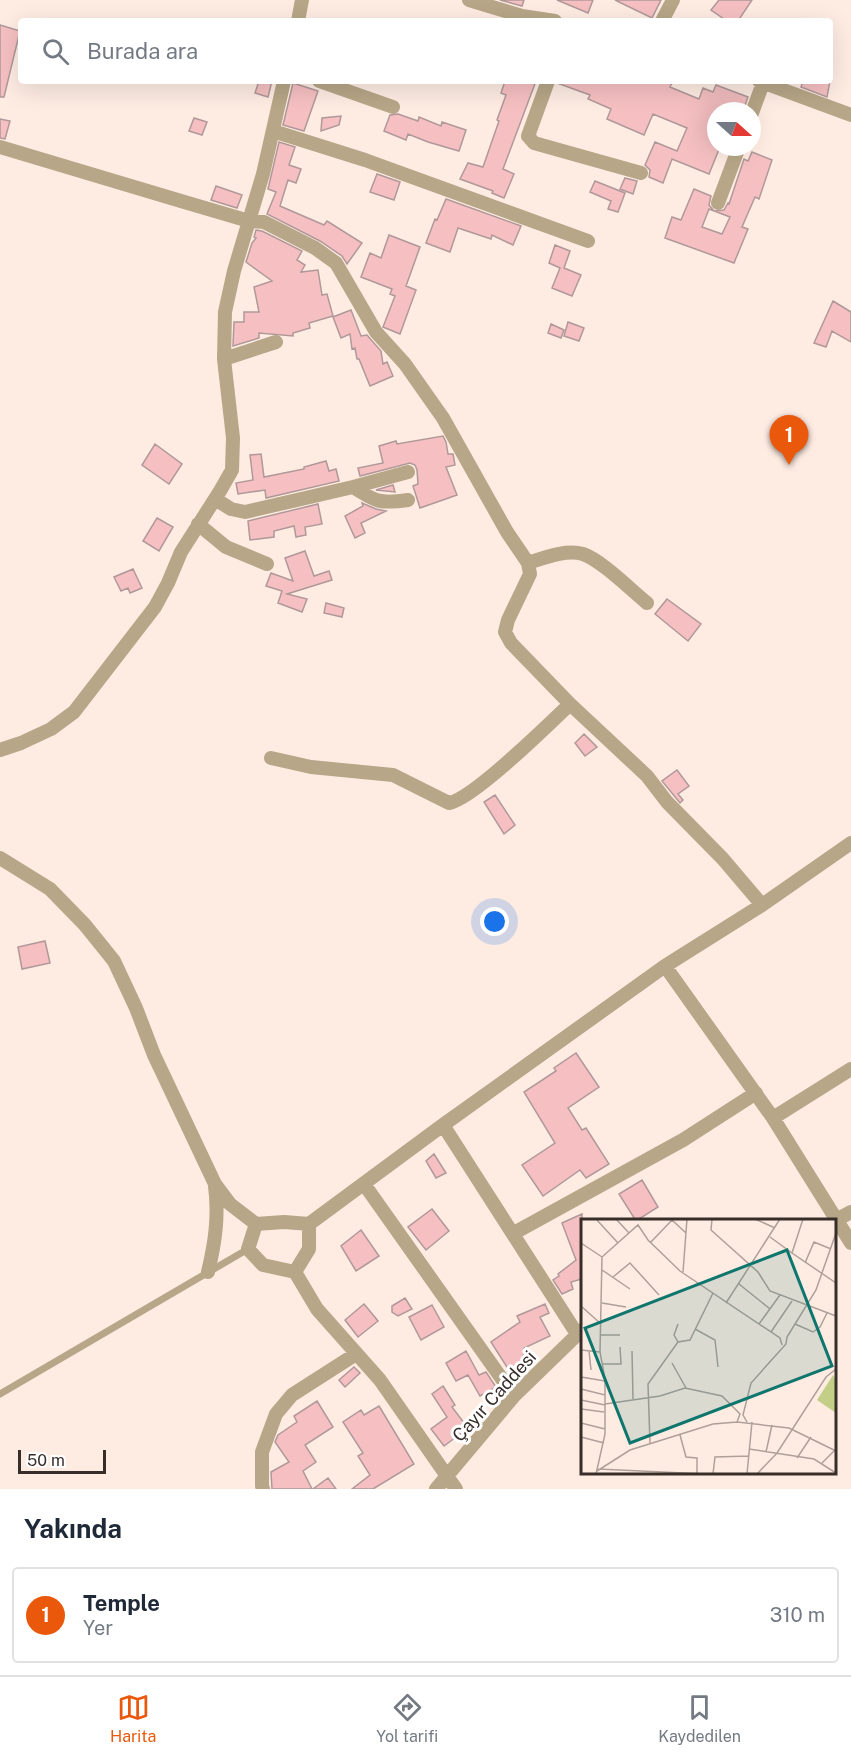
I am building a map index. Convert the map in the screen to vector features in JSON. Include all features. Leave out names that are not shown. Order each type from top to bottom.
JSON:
[{"type":"street","points":[[299,18],[303,0]]},
{"type":"street","points":[[469,0],[535,18]]},
{"type":"street","points":[[664,18],[674,0]]},
{"type":"street","points":[[0,750],[51,729],[74,712],[155,606],[181,552],[232,470],[233,438],[224,359],[225,312],[283,84]]},
{"type":"street","points":[[328,84],[393,107]]},
{"type":"street","points":[[547,84],[530,125],[528,136],[534,143],[641,172]]},
{"type":"street","points":[[755,102],[760,84]]},
{"type":"street","points":[[767,84],[851,115]]},
{"type":"street","points":[[836,108],[851,100]]},
{"type":"street","points":[[273,131],[365,160],[588,241]]},
{"type":"street","points":[[0,147],[249,220],[264,222],[280,228],[336,263],[376,332],[405,364],[443,418],[507,532],[528,563],[530,574],[508,620],[505,632],[511,643],[570,704],[647,776],[667,802],[723,858],[762,905]]},
{"type":"street","points":[[718,203],[736,156]]},
{"type":"street","points":[[224,359],[276,342]]},
{"type":"street","points":[[215,499],[231,509],[245,512],[408,472]]},
{"type":"street","points":[[353,487],[375,501],[388,503],[408,500]]},
{"type":"street","points":[[198,524],[226,548],[267,564]]},
{"type":"street","points":[[528,563],[566,553],[583,554],[598,563],[647,603]]},
{"type":"street","points":[[272,758],[311,767],[393,774],[449,803],[457,802],[570,704]]},
{"type":"street","points":[[0,858],[50,889],[85,925],[114,962],[136,1008],[154,1055],[215,1184],[230,1204],[256,1224],[284,1222],[309,1224],[665,966],[762,905],[851,843]]},
{"type":"street","points":[[665,966],[773,1118],[834,1219]]},
{"type":"street","points":[[773,1118],[851,1069]]},
{"type":"street","points":[[514,1233],[683,1140],[756,1093]]},
{"type":"street","points":[[443,1125],[580,1332]]},
{"type":"street","points":[[208,1272],[218,1210],[215,1184]]},
{"type":"street","points":[[364,1184],[514,1396]]},
{"type":"street","points":[[836,1220],[851,1212]]},
{"type":"street","points":[[836,1222],[851,1243]]},
{"type":"street","points":[[256,1224],[248,1249],[263,1265],[295,1272],[317,1309],[380,1380],[456,1489]]},
{"type":"street","points":[[295,1272],[309,1250],[309,1224]]},
{"type":"street","name":"Çayır Caddesi","points":[[436,1489],[514,1396],[580,1332]]},
{"type":"street","points":[[263,1489],[262,1452],[276,1414],[292,1395],[356,1354]]},
{"type":"lane","points":[[0,1394],[248,1249]]},
{"type":"building","points":[[500,0],[524,0],[522,6]]},
{"type":"building","points":[[557,0],[593,0],[588,13]]},
{"type":"building","points":[[615,0],[661,0],[652,18]]},
{"type":"building","points":[[719,0],[752,0],[740,18],[723,18],[711,10]]},
{"type":"building","points":[[0,25],[18,30],[18,39],[4,97],[0,97]]},
{"type":"building","points":[[258,84],[271,84],[268,97],[255,93]]},
{"type":"building","points":[[293,84],[318,91],[304,131],[283,125]]},
{"type":"building","points":[[504,84],[535,84],[503,169],[514,174],[504,198],[492,193],[493,191],[460,179],[468,163],[483,167],[506,95],[501,93]]},
{"type":"building","points":[[560,84],[672,84],[670,87],[699,99],[703,88],[713,92],[716,85],[748,97],[746,102],[707,102],[707,156],[716,156],[709,174],[672,159],[663,183],[649,177],[650,170],[645,165],[655,142],[677,151],[687,128],[653,114],[644,135],[607,119],[611,109],[588,99],[590,95]]},
{"type":"building","points":[[802,84],[829,84],[827,97],[801,87]]},
{"type":"building","points":[[398,114],[418,121],[419,117],[441,126],[442,122],[466,130],[459,151],[408,134],[406,140],[384,131],[390,115]]},
{"type":"building","points":[[341,116],[339,125],[321,131],[322,118]]},
{"type":"building","points":[[194,118],[207,122],[202,135],[189,131]]},
{"type":"building","points":[[0,119],[10,121],[5,139],[0,138]]},
{"type":"building","points":[[279,142],[295,147],[289,165],[301,169],[296,183],[288,180],[280,206],[324,225],[327,221],[362,243],[347,264],[342,256],[320,241],[267,214],[276,192],[268,189]]},
{"type":"building","points":[[750,156],[761,156],[772,160],[759,199],[755,197],[742,227],[748,229],[734,263],[665,238],[672,217],[681,220],[694,189],[711,196],[709,205],[714,211],[724,210],[729,204],[744,159],[748,161]],"holes":[[[709,209],[730,217],[722,234],[702,227]]]},
{"type":"building","points":[[377,174],[400,182],[394,200],[370,192]]},
{"type":"building","points":[[625,178],[637,181],[633,194],[620,189]]},
{"type":"building","points":[[595,181],[625,193],[618,212],[608,209],[611,201],[590,192]]},
{"type":"building","points":[[216,186],[242,195],[237,208],[211,200]]},
{"type":"building","points":[[446,199],[521,226],[513,245],[492,235],[491,239],[458,228],[450,252],[426,243]]},
{"type":"building","points":[[256,230],[302,251],[297,260],[305,265],[301,272],[318,270],[322,295],[327,294],[333,316],[309,323],[310,328],[293,333],[293,336],[259,333],[259,338],[233,346],[234,322],[244,322],[244,312],[259,312],[254,287],[272,281],[246,262],[256,238],[254,237]]},
{"type":"building","points":[[389,235],[420,247],[406,286],[416,290],[400,334],[383,327],[395,296],[390,294],[392,289],[361,277],[370,253],[381,258]]},
{"type":"building","points":[[555,245],[570,251],[564,268],[581,275],[572,296],[552,288],[560,268],[549,263]]},
{"type":"building","points":[[833,301],[851,312],[851,342],[832,331],[826,347],[814,343]]},
{"type":"building","points":[[351,310],[361,336],[367,335],[381,351],[383,364],[387,362],[393,376],[370,386],[359,359],[357,359],[355,348],[352,349],[350,334],[341,338],[333,317]]},
{"type":"building","points":[[568,322],[584,328],[579,341],[564,336]]},
{"type":"building","points":[[551,324],[564,330],[561,338],[548,333]]},
{"type":"building","points":[[443,436],[448,454],[453,454],[455,465],[446,467],[457,495],[420,508],[413,486],[418,484],[417,470],[415,465],[410,463],[360,476],[358,468],[383,463],[379,446],[396,441],[397,444]]},
{"type":"building","points":[[155,444],[182,464],[169,484],[142,465]]},
{"type":"building","points":[[261,454],[264,477],[304,469],[304,467],[326,461],[329,471],[336,469],[339,481],[266,498],[265,490],[238,494],[236,483],[253,480],[250,455]]},
{"type":"building","points":[[393,485],[395,492],[376,490]]},
{"type":"building","points":[[362,503],[386,511],[361,523],[365,533],[355,538],[345,516],[363,506]]},
{"type":"building","points":[[318,504],[322,524],[305,527],[306,535],[296,537],[294,526],[274,531],[274,537],[250,540],[248,521]]},
{"type":"building","points":[[157,518],[173,527],[159,551],[143,541]]},
{"type":"building","points":[[305,551],[314,576],[329,571],[332,580],[287,594],[307,599],[302,612],[278,603],[282,591],[266,586],[271,573],[293,581],[285,558]]},
{"type":"building","points":[[133,569],[142,588],[130,593],[128,588],[121,591],[114,577]]},
{"type":"building","points":[[667,599],[701,624],[688,641],[655,614]]},
{"type":"building","points":[[326,603],[344,608],[342,617],[324,613]]},
{"type":"building","points":[[584,734],[597,747],[585,756],[575,743]]},
{"type":"building","points":[[677,770],[689,786],[678,794],[683,800],[680,803],[662,781]]},
{"type":"building","points":[[495,795],[515,825],[504,834],[484,802]]},
{"type":"building","points":[[45,941],[50,963],[22,969],[18,947]]},
{"type":"building","points":[[576,1053],[599,1087],[568,1108],[582,1130],[586,1128],[609,1164],[586,1178],[580,1170],[543,1196],[522,1165],[555,1143],[524,1092],[556,1071],[554,1068]]},
{"type":"building","points":[[434,1154],[446,1173],[436,1178],[426,1161]]},
{"type":"building","points":[[642,1180],[658,1207],[639,1219],[635,1219],[619,1194]]},
{"type":"building","points":[[432,1209],[449,1231],[426,1250],[408,1227]]},
{"type":"building","points":[[582,1214],[581,1279],[571,1282],[573,1289],[562,1294],[553,1280],[576,1260],[562,1223]]},
{"type":"building","points":[[361,1230],[379,1256],[356,1271],[341,1246]]},
{"type":"building","points":[[405,1298],[412,1309],[398,1316],[392,1312],[392,1306]]},
{"type":"building","points":[[364,1304],[378,1321],[358,1337],[345,1320]]},
{"type":"building","points":[[545,1304],[549,1313],[540,1317],[550,1336],[524,1348],[527,1353],[523,1355],[527,1361],[510,1372],[491,1342],[520,1322],[517,1316]]},
{"type":"building","points":[[432,1305],[444,1327],[421,1340],[409,1317]]},
{"type":"building","points":[[466,1351],[479,1375],[486,1372],[496,1387],[480,1396],[468,1375],[456,1381],[446,1363]]},
{"type":"building","points":[[354,1367],[360,1373],[345,1387],[339,1380]]},
{"type":"building","points":[[443,1386],[455,1405],[452,1407],[468,1428],[444,1446],[431,1429],[447,1417],[432,1394]]},
{"type":"building","points":[[317,1401],[333,1427],[305,1445],[316,1462],[303,1471],[312,1489],[272,1489],[271,1472],[289,1462],[275,1442],[278,1435],[297,1422],[294,1416]]},
{"type":"building","points":[[379,1406],[414,1464],[373,1489],[352,1489],[370,1475],[358,1456],[363,1453],[343,1422],[361,1410],[364,1415]]},
{"type":"building","points":[[328,1478],[336,1489],[313,1489]]},
{"type":"place","name":"Temple","points":[[789,465]]}]
